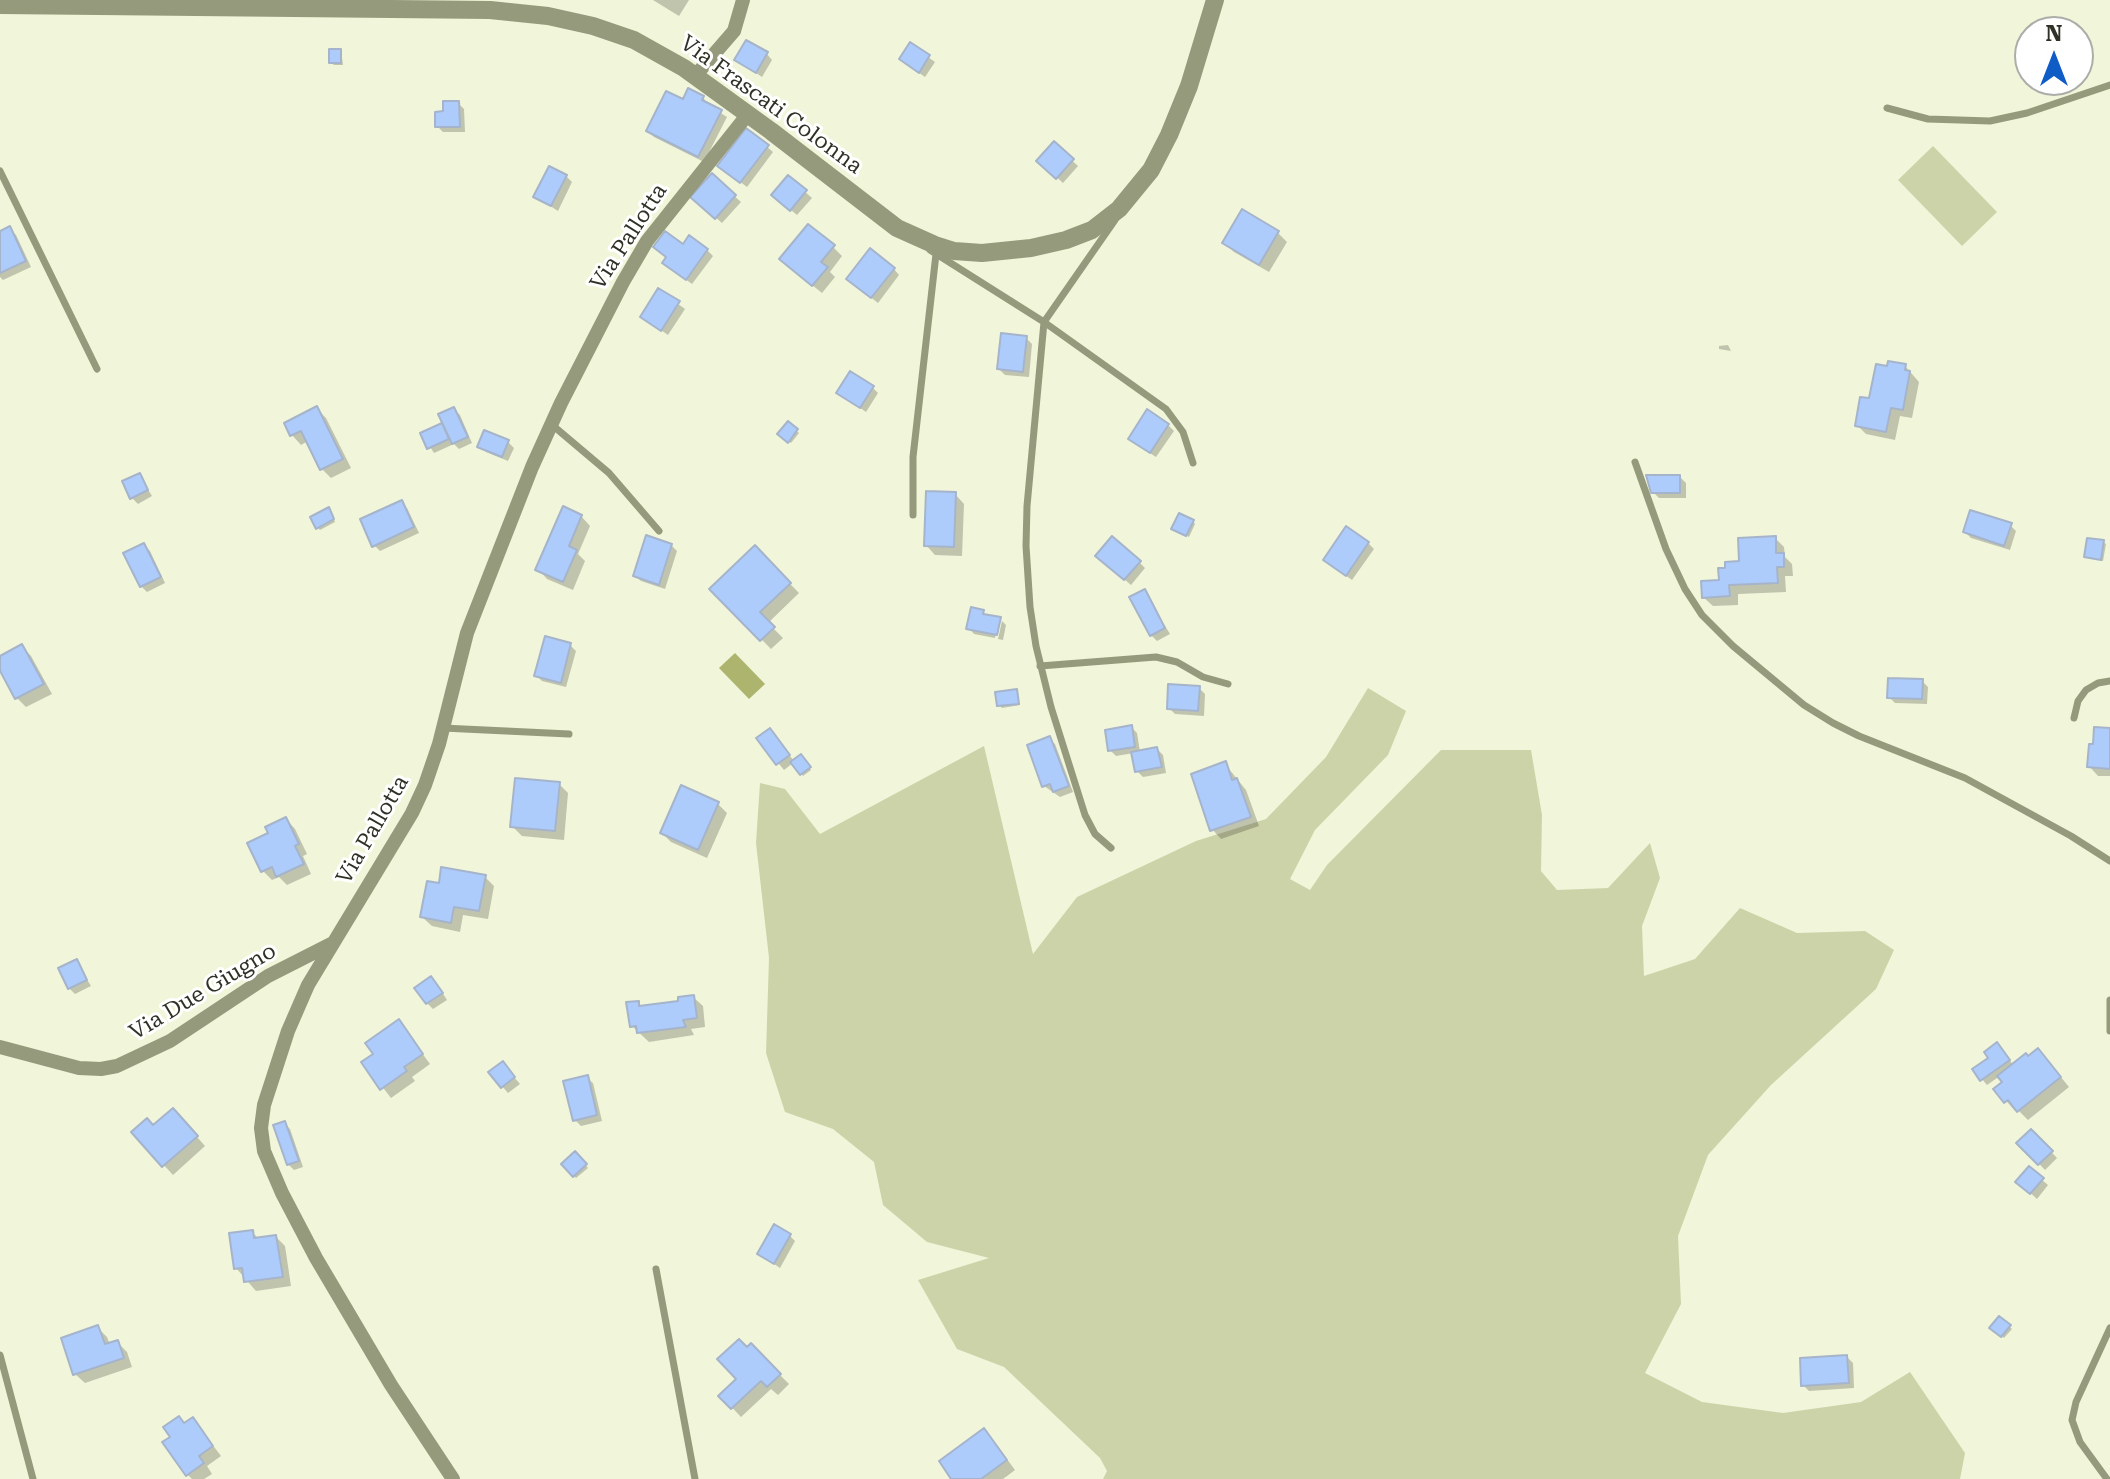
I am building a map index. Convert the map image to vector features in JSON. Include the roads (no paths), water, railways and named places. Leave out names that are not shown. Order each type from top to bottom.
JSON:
[{"type":"street","points":[[695,76],[734,31],[743,0]]},
{"type":"street","name":"Via Frascati Colonna","points":[[0,5],[516,12],[560,18],[616,33],[654,50],[748,114],[892,224],[954,251],[982,253],[1042,246],[1076,237],[1119,209],[1151,170],[1182,105],[1215,0]]},
{"type":"street","name":"Via Pallotta","points":[[453,1479],[391,1385],[316,1258],[265,1156],[261,1128],[271,1078],[297,1008],[417,804],[443,728],[462,647],[551,424],[640,252],[669,210],[748,114]]},
{"type":"street","name":"Via Due Giugno","points":[[0,1047],[79,1068],[117,1066],[170,1041],[268,976],[333,943]]},
{"type":"lane","points":[[1887,108],[1928,119],[1981,122],[2027,113],[2110,85]]},
{"type":"lane","points":[[1111,848],[1100,840],[1088,823],[1040,666],[1028,597],[1026,546],[1044,322],[1151,170]]},
{"type":"lane","points":[[0,171],[97,369]]},
{"type":"lane","points":[[892,224],[1044,322],[1166,409],[1183,432],[1193,463]]},
{"type":"lane","points":[[913,515],[913,457],[936,254]]},
{"type":"lane","points":[[551,424],[609,473],[659,531]]},
{"type":"lane","points":[[1635,462],[1662,538],[1685,589],[1702,615],[1733,646],[1804,705],[1833,723],[1867,740],[1965,778],[2110,861]]},
{"type":"lane","points":[[1040,666],[1156,657],[1177,662],[1203,677],[1228,684]]},
{"type":"lane","points":[[2074,718],[2078,701],[2086,690],[2110,681]]},
{"type":"lane","points":[[443,728],[569,734]]},
{"type":"lane","points":[[2110,1000],[2110,1031]]},
{"type":"lane","points":[[656,1269],[695,1479]]},
{"type":"lane","points":[[2107,1479],[2080,1442],[2072,1420],[2076,1402],[2110,1328]]},
{"type":"lane","points":[[0,1355],[33,1479]]}]
